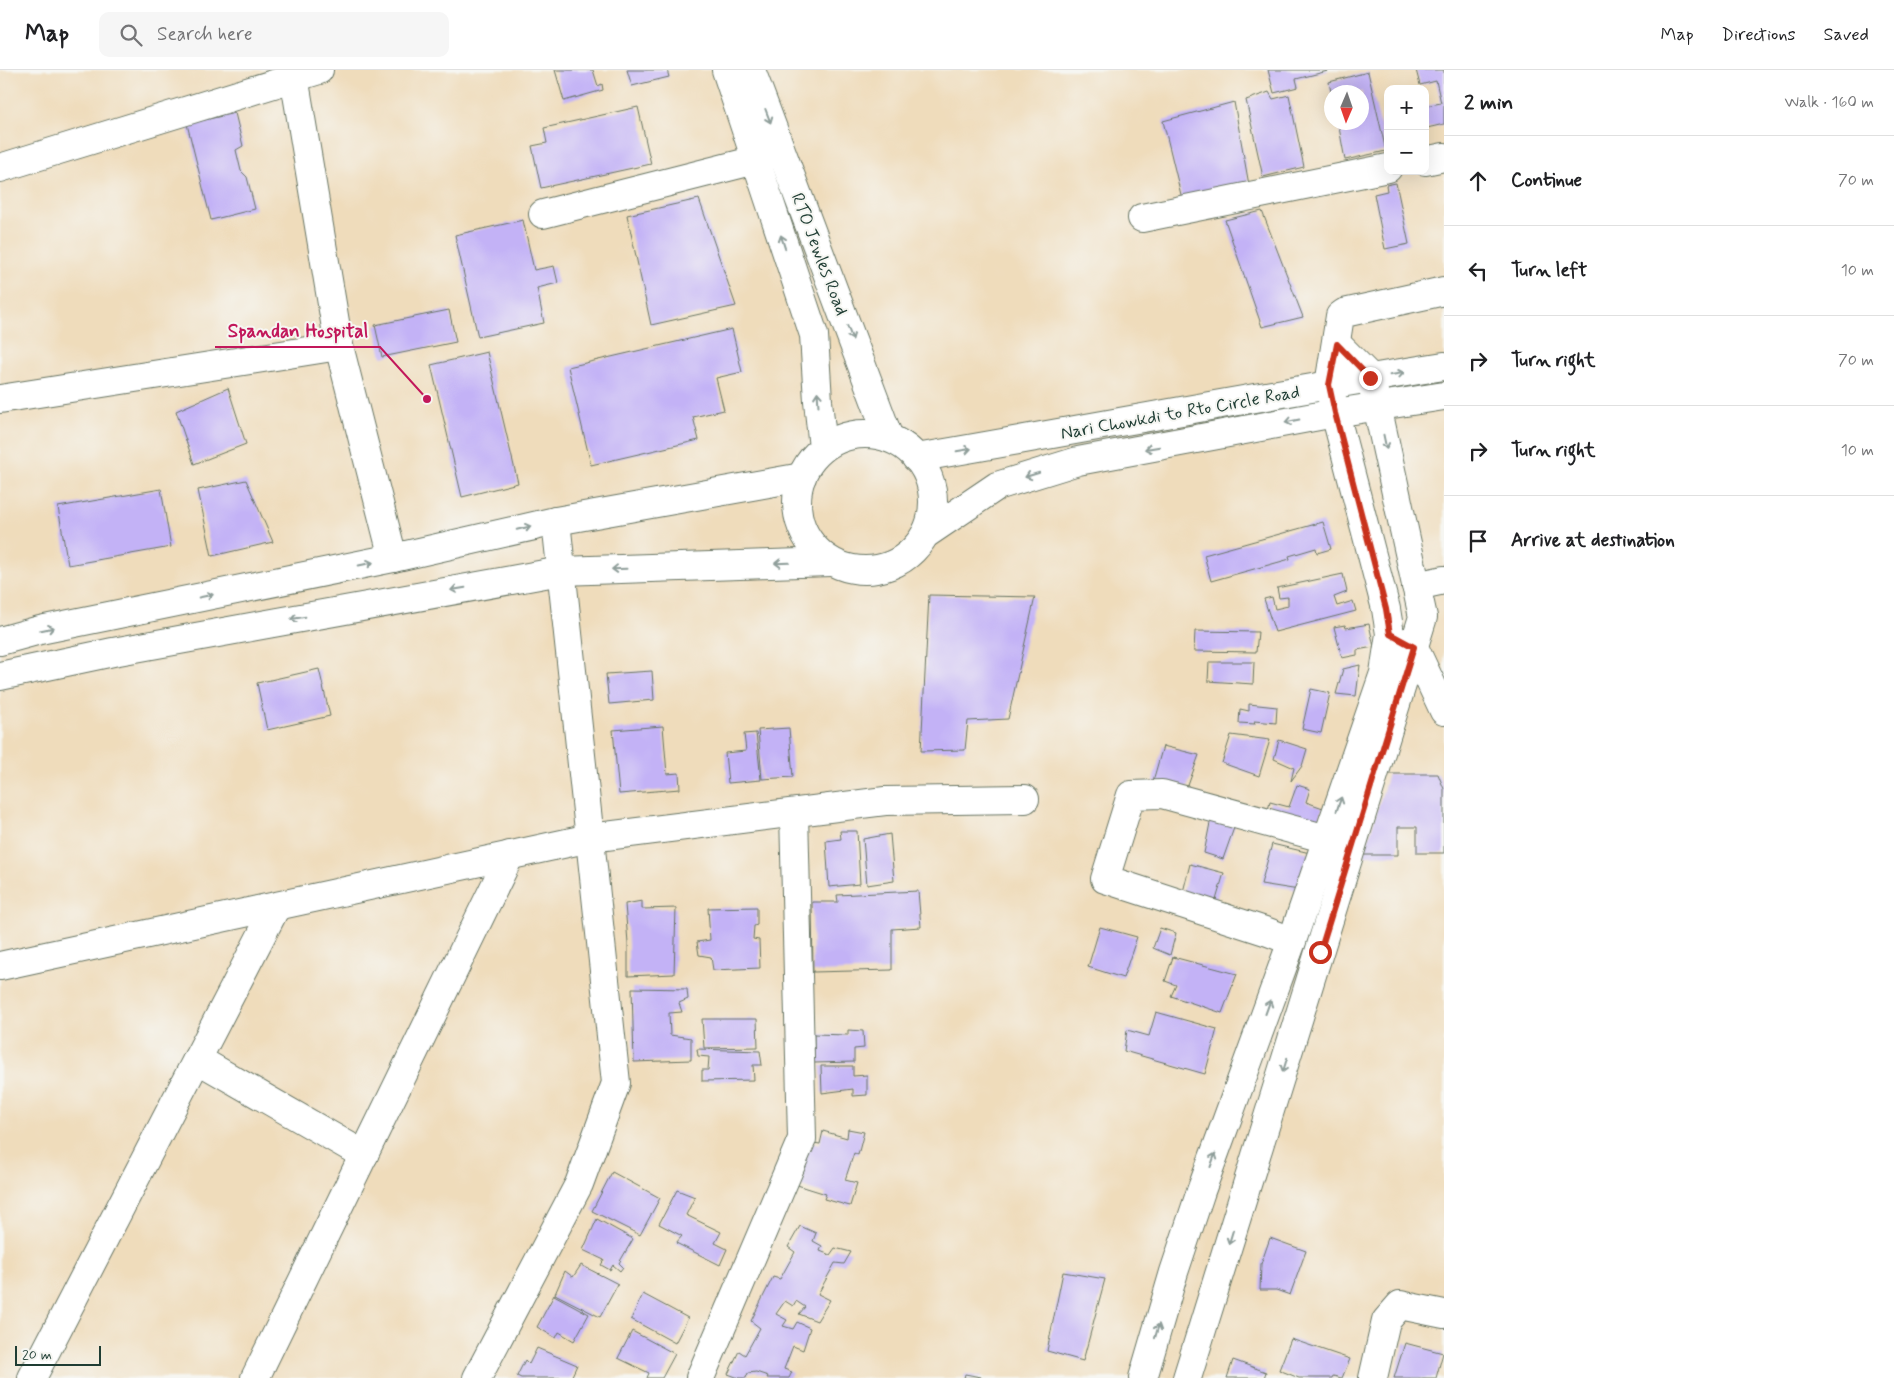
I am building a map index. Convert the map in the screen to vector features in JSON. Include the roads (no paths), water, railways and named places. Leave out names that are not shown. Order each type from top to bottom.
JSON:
[{"type":"main road","name":"RTO Jewles Road","points":[[726,70],[814,335],[823,448]]},
{"type":"main road","name":"RTO Jewles Road","points":[[751,70],[889,438]]},
{"type":"main road","points":[[0,168],[302,73],[339,346],[393,558]]},
{"type":"main road","points":[[543,214],[756,160],[781,151]]},
{"type":"main road","points":[[1429,160],[1444,157]]},
{"type":"main road","points":[[1142,218],[1384,169]]},
{"type":"main road","points":[[1143,1378],[1174,1272],[1201,1191],[1292,941],[1384,673],[1390,634],[1386,609],[1329,385],[1340,316],[1344,313],[1444,291]]},
{"type":"main road","points":[[1188,1378],[1352,850],[1422,617],[1370,378],[1337,344]]},
{"type":"main road","points":[[0,399],[339,346]]},
{"type":"main road","name":"Nari Chowkdi to Rto Circle Road","points":[[916,458],[1073,432],[1194,408],[1444,366]]},
{"type":"main road","points":[[926,534],[933,512],[932,489],[924,467],[909,450],[889,438],[866,434],[843,437],[823,448],[807,465],[798,485],[796,507],[801,529],[813,548],[830,562],[851,570],[874,570],[895,564],[913,551],[926,534],[997,486],[1078,461],[1200,440],[1335,413],[1444,396]]},
{"type":"main road","points":[[0,641],[40,630],[393,558],[556,521],[802,477]]},
{"type":"main road","points":[[477,1378],[579,1184],[616,1084],[556,521]]},
{"type":"main road","points":[[0,676],[113,652],[561,571],[830,562]]},
{"type":"main road","points":[[1416,586],[1444,580]]},
{"type":"main road","points":[[1390,634],[1414,647],[1444,711]]},
{"type":"main road","points":[[1292,941],[1105,878],[1131,795],[1162,794],[1327,839],[1352,850]]},
{"type":"main road","points":[[0,966],[590,838],[885,802],[1024,799]]},
{"type":"main road","points":[[700,1378],[802,1139],[794,812]]},
{"type":"main road","points":[[255,1378],[510,855]]},
{"type":"main road","points":[[32,1378],[276,907]]},
{"type":"main road","points":[[196,1059],[364,1156]]},
{"type":"main road","points":[[1201,1191],[1241,1205]]},
{"type":"main road","points":[[1373,1378],[1386,1322],[1400,1305],[1444,1314]]},
{"type":"place","name":"Spandan Hospital","points":[[427,399]]}]
